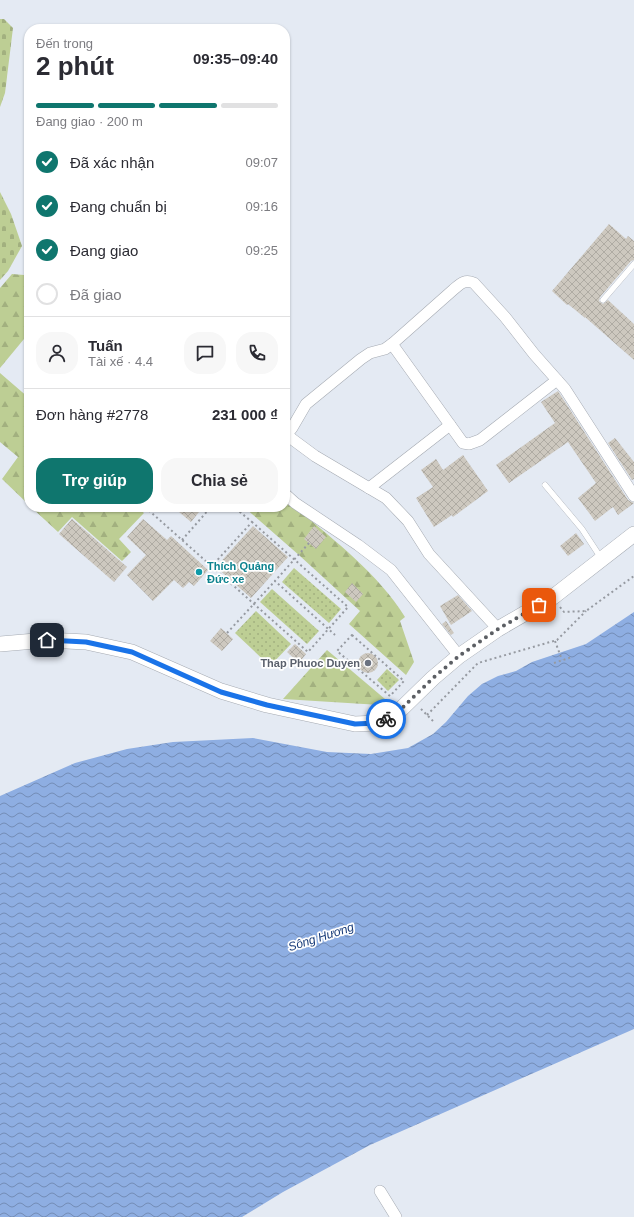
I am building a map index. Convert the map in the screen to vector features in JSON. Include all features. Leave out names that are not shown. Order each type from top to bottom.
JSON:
[{"type":"main road","points":[[0,644],[47,640],[86,642],[132,652],[221,692],[267,705],[355,724],[377,723],[396,714],[433,678],[459,656],[498,629],[552,597],[634,534]]},
{"type":"street","points":[[290,426],[306,404],[361,359],[370,353],[385,349],[392,344],[453,290],[463,282],[468,281],[474,283],[505,317],[557,380],[572,400],[634,496]]},
{"type":"street","points":[[392,344],[463,443],[469,444],[480,440],[557,380]]},
{"type":"street","points":[[369,488],[450,425]]},
{"type":"street","points":[[290,435],[315,456],[386,498],[408,520],[429,554],[498,629]]},
{"type":"street","points":[[290,498],[358,545],[391,570],[459,656]]},
{"type":"street","points":[[380,1191],[396,1217]]},
{"type":"lane","points":[[603,300],[634,264]]},
{"type":"lane","points":[[545,485],[582,529],[602,559]]},
{"type":"path","points":[[151,512],[308,652],[348,607],[240,512]]},
{"type":"path","points":[[182,540],[207,512]]},
{"type":"path","points":[[211,567],[252,522]]},
{"type":"path","points":[[227,633],[309,543]]},
{"type":"path","points":[[427,715],[478,663],[557,640],[586,611],[634,576]]},
{"type":"path","points":[[275,581],[335,635]]},
{"type":"path","points":[[552,597],[564,612],[586,611]]},
{"type":"path","points":[[352,634],[404,681],[390,696],[337,651],[344,643],[352,634]]},
{"type":"path","points":[[341,640],[344,643]]},
{"type":"path","points":[[555,640],[562,660]]},
{"type":"path","points":[[554,663],[572,658]]},
{"type":"path","points":[[412,700],[433,721]]},
{"type":"green space","points":[[0,19],[4,19],[13,28],[5,93],[0,107]]},
{"type":"green space","points":[[0,192],[11,214],[22,246],[8,271],[0,280]]},
{"type":"green space","points":[[12,274],[24,275],[24,339],[0,368],[0,288]]},
{"type":"green space","points":[[0,373],[24,394],[24,500],[2,479],[18,457],[0,442]]},
{"type":"green space","points":[[290,503],[350,554],[380,584],[405,617],[400,621],[414,662],[406,675],[349,624],[360,611],[250,512],[290,512]]},
{"type":"green space","points":[[36,512],[144,513],[119,539],[131,552],[122,561],[72,517],[58,532]]},
{"type":"green space","points":[[294,568],[341,609],[329,623],[282,582]]},
{"type":"green space","points":[[272,589],[319,631],[307,644],[260,602]]},
{"type":"green space","points":[[256,611],[291,644],[270,666],[235,633]]},
{"type":"green space","points":[[327,650],[385,699],[380,705],[283,699]]},
{"type":"green space","points":[[387,669],[399,680],[388,691],[377,680]]},
{"type":"water","name":"Sông Hương","points":[[634,612],[634,1029],[370,1145],[283,1192],[242,1217],[0,1217],[0,796],[75,763],[127,749],[173,742],[253,738],[327,752],[371,754],[408,748],[433,734],[446,722],[468,696],[482,684],[498,676],[516,671],[532,662],[586,644]]},
{"type":"building","points":[[609,224],[626,239],[628,236],[634,241],[634,260],[631,261],[600,297],[599,301],[603,304],[608,300],[634,324],[634,360],[585,317],[568,304],[567,305],[552,291]]},
{"type":"building","points":[[558,391],[628,500],[634,503],[618,515],[613,507],[595,521],[578,498],[596,483],[568,442],[509,483],[496,465],[555,423],[541,402]]},
{"type":"building","points":[[615,438],[634,462],[634,479],[632,480],[608,443]]},
{"type":"building","points":[[463,455],[488,491],[453,517],[452,515],[434,527],[416,498],[433,487],[421,470],[436,459],[443,470]]},
{"type":"building","points":[[179,512],[199,512],[191,522]]},
{"type":"building","points":[[72,519],[127,567],[114,582],[59,534]]},
{"type":"building","points":[[143,519],[167,540],[171,536],[208,570],[194,586],[189,582],[183,588],[174,580],[153,601],[127,575],[146,555],[127,537]]},
{"type":"building","points":[[253,526],[288,557],[251,598],[216,567]]},
{"type":"building","points":[[314,526],[326,537],[316,549],[304,539]]},
{"type":"building","points":[[576,533],[584,544],[568,556],[560,546]]},
{"type":"building","points":[[352,583],[363,594],[356,602],[345,592]]},
{"type":"building","points":[[458,595],[472,611],[451,625],[440,606]]},
{"type":"building","points":[[446,621],[454,633],[451,635],[442,624]]},
{"type":"building","points":[[221,628],[233,639],[222,651],[210,641]]},
{"type":"building","points":[[295,644],[306,654],[299,663],[287,652]]},
{"type":"building","name":"Thap Phuoc Duyen","points":[[368,653],[375,656],[378,663],[375,670],[368,673],[361,670],[358,663],[361,656]]},
{"type":"way so far","points":[[386,719],[396,714],[433,678],[459,656],[498,629],[539,605]]},
{"type":"place","name":"Thích Quảng Đức xe","points":[[199,572]]},
{"type":"place","name":"Thap Phuoc Duyen","points":[[368,663]]},
{"type":"route","points":[[47,640],[86,642],[132,652],[221,692],[267,705],[355,724],[377,723],[386,719]]}]
